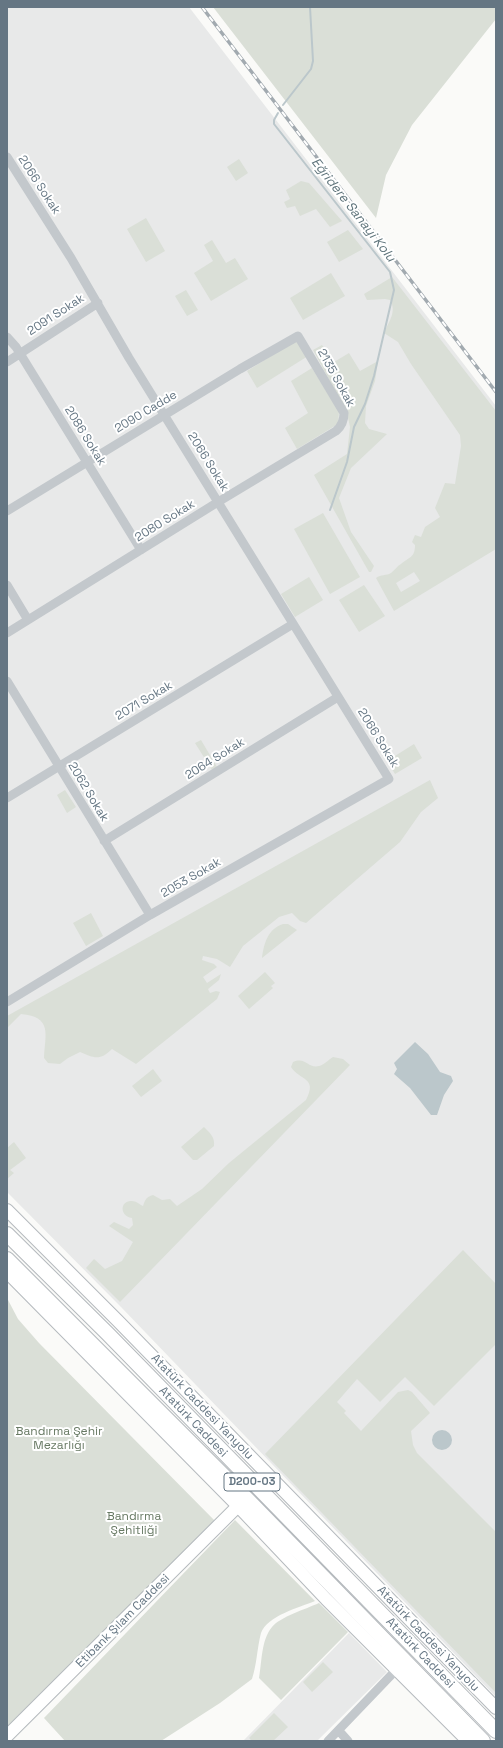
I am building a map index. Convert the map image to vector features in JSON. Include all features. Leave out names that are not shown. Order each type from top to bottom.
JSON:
[{"type":"highway","name":"Atatürk Caddesi","points":[[7,1234],[113,1340],[496,1731]]},
{"type":"highway","name":"Atatürk Caddesi","points":[[7,1259],[250,1501],[483,1741]]},
{"type":"main road","name":"Atatürk Caddesi Yanyolu","points":[[7,1210],[118,1321],[496,1708]]},
{"type":"main road","points":[[7,1272],[238,1506],[326,1599],[468,1741]]},
{"type":"main road","name":"Etibank Şılam Caddesi","points":[[7,1736],[238,1506]]},
{"type":"street","name":"2066 Sokak","points":[[7,157],[98,303],[129,358],[164,415],[389,779]]},
{"type":"street","name":"2091 Sokak","points":[[7,362],[98,303]]},
{"type":"street","name":"2090 Cadde","points":[[7,511],[164,415],[298,336]]},
{"type":"street","name":"2135 Sokak","points":[[298,336],[344,412],[342,426],[336,431]]},
{"type":"street","name":"2086 Sokak","points":[[7,337],[13,342],[141,550]]},
{"type":"street","name":"2080 Sokak","points":[[7,633],[218,502],[336,431]]},
{"type":"street","points":[[7,585],[28,620]]},
{"type":"street","name":"2071 Sokak","points":[[7,798],[293,624]]},
{"type":"street","name":"2062 Sokak","points":[[7,681],[150,915]]},
{"type":"street","name":"2064 Sokak","points":[[104,841],[338,697]]},
{"type":"street","name":"2053 Sokak","points":[[7,1002],[150,915],[389,779]]},
{"type":"street","points":[[328,1741],[397,1669]]},
{"type":"street","points":[[339,1731],[348,1741]]},
{"type":"shaded area","points":[[7,7],[189,7],[496,406],[496,1697],[121,1307],[7,1192]]},
{"type":"shaded area","points":[[415,1042],[428,1054],[440,1072],[451,1076],[453,1081],[444,1095],[437,1115],[431,1115],[410,1088],[394,1074],[397,1069],[394,1063]]},
{"type":"shaded area","points":[[442,1430],[449,1433],[452,1440],[449,1447],[442,1450],[435,1447],[432,1440],[435,1433]]},
{"type":"shaded area","points":[[349,1633],[387,1672],[317,1741],[243,1741]]},
{"type":"green space","points":[[213,7],[496,7],[496,19],[412,125],[386,175],[376,218]]},
{"type":"green space","points":[[239,159],[248,173],[236,181],[227,167]]},
{"type":"green space","points":[[301,181],[309,183],[342,221],[330,227],[316,209],[300,216],[295,206],[287,208],[284,202],[290,199],[286,190]]},
{"type":"green space","points":[[146,218],[165,251],[146,262],[127,229]]},
{"type":"green space","points":[[348,230],[363,249],[339,262],[327,242]]},
{"type":"green space","points":[[212,240],[226,263],[235,258],[248,279],[211,301],[194,273],[213,261],[204,245]]},
{"type":"green space","points":[[331,273],[345,296],[303,320],[290,298]]},
{"type":"green space","points":[[392,277],[496,411],[496,549],[394,611],[376,578],[391,573],[411,557],[415,549],[415,545],[412,542],[415,535],[421,537],[425,527],[440,517],[435,508],[445,483],[455,484],[461,446],[460,435],[411,364],[398,342],[384,333],[393,309],[390,300],[367,300],[364,294]],"holes":[[[414,572],[420,581],[401,592],[396,583]]]},
{"type":"green space","points":[[186,290],[198,310],[187,316],[175,296]]},
{"type":"green space","points":[[297,340],[308,356],[257,388],[247,371]]},
{"type":"green space","points":[[322,345],[334,362],[349,353],[360,371],[378,361],[375,381],[366,406],[365,423],[369,429],[387,434],[351,468],[339,498],[351,532],[374,566],[371,572],[369,572],[314,475],[347,454],[350,427],[347,413],[313,350]]},
{"type":"green space","points":[[312,368],[339,412],[338,424],[297,449],[285,428],[308,413],[291,381]]},
{"type":"green space","points":[[323,513],[360,577],[330,594],[294,529]]},
{"type":"green space","points":[[309,577],[323,600],[295,617],[281,594]]},
{"type":"green space","points":[[364,585],[385,616],[359,632],[339,600]]},
{"type":"green space","points":[[201,740],[217,767],[212,770],[195,743]]},
{"type":"green space","points":[[414,744],[422,758],[395,774],[387,761]]},
{"type":"green space","points":[[430,780],[438,798],[421,812],[400,842],[306,923],[300,921],[292,913],[279,917],[243,946],[230,967],[217,959],[203,956],[202,960],[214,964],[217,967],[203,977],[207,983],[221,974],[219,980],[208,989],[210,993],[216,991],[220,992],[217,999],[136,1064],[112,1049],[100,1057],[89,1056],[80,1052],[60,1064],[48,1063],[44,1058],[46,1034],[43,1023],[31,1016],[21,1014],[7,1028],[7,1016]]},
{"type":"green space","points":[[65,790],[76,807],[67,813],[57,795]]},
{"type":"green space","points":[[91,913],[103,936],[86,946],[73,923]]},
{"type":"green space","points":[[288,924],[297,930],[262,958],[264,947],[270,933],[278,926]]},
{"type":"green space","points":[[265,972],[275,983],[271,986],[273,988],[249,1009],[238,996]]},
{"type":"green space","points":[[333,1057],[343,1059],[350,1065],[120,1302],[86,1268],[94,1259],[105,1269],[122,1261],[133,1242],[109,1226],[114,1222],[129,1229],[133,1225],[132,1218],[128,1217],[123,1211],[123,1205],[125,1203],[128,1201],[133,1201],[143,1206],[146,1199],[153,1195],[162,1200],[170,1199],[177,1206],[202,1189],[229,1163],[306,1100],[309,1093],[309,1083],[291,1067],[293,1062],[304,1061],[312,1066],[319,1066]]},
{"type":"green space","points":[[153,1069],[162,1081],[141,1097],[132,1086]]},
{"type":"green space","points":[[204,1127],[213,1138],[214,1146],[197,1160],[193,1160],[181,1147]]},
{"type":"green space","points":[[14,1142],[26,1158],[10,1170],[14,1173],[7,1179],[7,1148]]},
{"type":"green space","points":[[463,1250],[496,1284],[496,1344],[434,1406],[405,1377],[380,1402],[357,1379],[337,1402],[346,1411],[344,1413],[361,1431],[398,1392],[408,1390],[412,1392],[430,1413],[411,1431],[413,1445],[417,1453],[496,1532],[496,1693],[265,1454]]},
{"type":"green space","points":[[7,1298],[18,1319],[39,1343],[217,1523],[7,1732]]},
{"type":"green space","points":[[235,1520],[315,1601],[277,1617],[264,1627],[261,1633],[252,1679],[220,1703],[161,1741],[65,1741],[44,1718]]},
{"type":"green space","points":[[319,1603],[348,1632],[281,1700],[259,1678],[262,1651],[268,1632],[281,1620]]},
{"type":"green space","points":[[323,1662],[333,1672],[312,1692],[303,1682]]},
{"type":"green space","points":[[274,1713],[288,1727],[273,1741],[252,1741],[249,1738]]},
{"type":"waterway","name":"Eğridere Sanayi Kolu","points":[[283,105],[311,69],[313,61],[310,7]]},
{"type":"waterway","name":"Eğridere Sanayi Kolu","points":[[278,113],[274,120],[274,124],[390,272],[394,290],[374,376],[365,404],[354,427],[347,462],[330,510]]},
{"type":"railway","points":[[202,7],[496,392]]},
{"type":"park label","name":"Bandırma Şehir Mezarlığı","points":[[59,1439]]},
{"type":"park label","name":"Bandırma Şehitliği","points":[[134,1524]]}]
